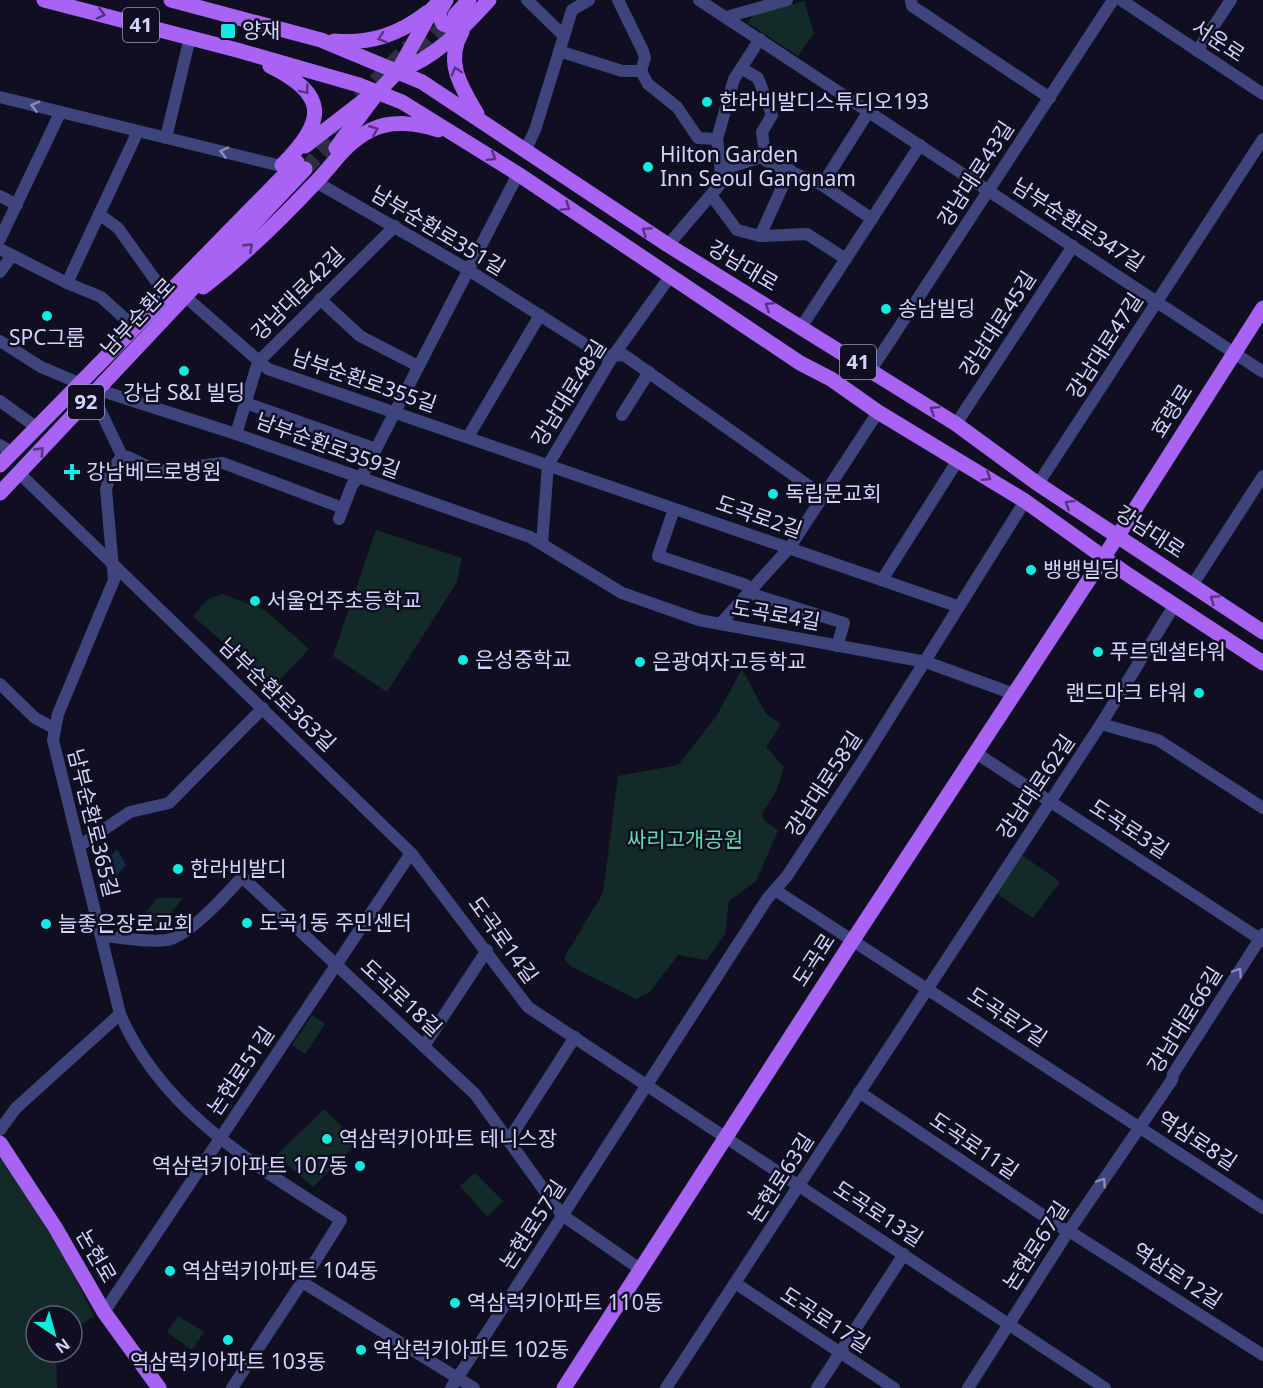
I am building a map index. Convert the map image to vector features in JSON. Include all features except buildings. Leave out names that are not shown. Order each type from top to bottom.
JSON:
[{"type":"main road","name":"41","points":[[44,0],[237,50],[378,92],[402,102],[518,174],[669,278],[800,363],[831,378],[878,412],[1025,501],[1174,606],[1263,663]]},
{"type":"main road","name":"강남대로","points":[[171,0],[321,40],[422,82],[480,118],[668,245],[956,424],[1038,484],[1263,632]]},
{"type":"main road","points":[[321,40],[366,42],[381,39],[469,0]]},
{"type":"main road","points":[[166,295],[203,249],[292,165],[378,92],[398,71],[449,7],[489,0]]},
{"type":"main road","points":[[398,71],[416,65],[435,53],[449,7]]},
{"type":"main road","points":[[449,7],[457,42],[453,62],[461,87],[480,118]]},
{"type":"main road","points":[[237,50],[295,80],[306,91],[313,104],[313,126],[292,165]]},
{"type":"main road","points":[[316,182],[335,148],[378,92]]},
{"type":"main road","points":[[173,312],[221,273],[316,182],[340,151],[379,127],[416,124],[465,141]]},
{"type":"main road","points":[[292,165],[297,157],[307,159],[313,168],[311,180],[316,182]]},
{"type":"main road","name":"남부순환로","points":[[0,493],[173,312],[220,258],[292,165]]},
{"type":"main road","name":"남부순환로","points":[[0,465],[6,449],[36,427],[166,295]]},
{"type":"main road","name":"효령로","points":[[1104,558],[1263,308]]},
{"type":"main road","name":"도곡로","points":[[564,1388],[853,940],[1104,558]]},
{"type":"main road","name":"논현로","points":[[0,1143],[55,1227],[104,1312],[159,1388]]},
{"type":"street","points":[[527,0],[564,36]]},
{"type":"street","points":[[526,149],[535,130],[572,10],[589,0]]},
{"type":"street","points":[[618,0],[643,51],[645,58],[641,71],[648,84],[677,107],[698,138],[717,139]]},
{"type":"street","points":[[726,17],[787,0]]},
{"type":"street","points":[[911,0],[912,6],[1050,98]]},
{"type":"street","name":"강남대로43길","points":[[871,370],[1113,0]]},
{"type":"street","name":"서운로","points":[[1121,0],[1263,94]]},
{"type":"street","points":[[1197,51],[1232,0]]},
{"type":"street","name":"남부순환로347길","points":[[702,1],[1263,372]]},
{"type":"street","points":[[166,138],[190,37]]},
{"type":"street","points":[[668,245],[722,182],[717,139],[734,79],[759,39]]},
{"type":"street","points":[[559,51],[622,71],[641,71]]},
{"type":"street","points":[[741,68],[758,78],[772,115],[762,132],[766,161],[822,185],[872,219]]},
{"type":"street","points":[[0,96],[60,113],[292,165]]},
{"type":"street","points":[[822,185],[869,111]]},
{"type":"street","points":[[0,239],[60,113]]},
{"type":"street","points":[[67,283],[138,131]]},
{"type":"street","name":"강남대로47길","points":[[1038,484],[1263,139]]},
{"type":"street","points":[[801,326],[920,145]]},
{"type":"street","points":[[721,170],[765,156]]},
{"type":"street","points":[[760,236],[790,170]]},
{"type":"street","points":[[122,456],[128,456],[157,471],[222,463],[341,513],[352,485],[359,479],[376,449],[518,174]]},
{"type":"street","name":"남부순환로351길","points":[[316,182],[394,226],[604,356],[624,355],[823,496]]},
{"type":"street","points":[[711,195],[737,230],[760,236],[807,234],[846,259]]},
{"type":"street","points":[[0,196],[17,205]]},
{"type":"street","name":"남부순환로","points":[[99,214],[118,228],[166,295]]},
{"type":"street","name":"강남대로42길","points":[[236,434],[258,362],[394,226]]},
{"type":"street","name":"강남대로45길","points":[[956,424],[1073,246]]},
{"type":"street","points":[[0,249],[11,257],[100,297],[133,326]]},
{"type":"street","points":[[0,272],[11,257]]},
{"type":"street","name":"강남대로48길","points":[[542,544],[548,465],[613,356],[669,278]]},
{"type":"street","name":"남부순환로355길","points":[[188,299],[268,369],[548,465]]},
{"type":"street","points":[[320,299],[360,336],[418,366]]},
{"type":"street","points":[[468,437],[540,315]]},
{"type":"street","points":[[0,341],[41,367],[79,383]]},
{"type":"street","points":[[622,415],[649,372]]},
{"type":"street","points":[[96,392],[122,456]]},
{"type":"street","name":"남부순환로359길","points":[[96,392],[236,434],[359,479],[480,519],[542,544]]},
{"type":"street","points":[[0,402],[36,427]]},
{"type":"street","points":[[246,404],[376,449]]},
{"type":"street","points":[[720,624],[790,548],[878,412]]},
{"type":"street","points":[[54,728],[114,580],[106,489],[112,470],[122,456]]},
{"type":"street","points":[[882,580],[958,460]]},
{"type":"street","name":"도곡로2길","points":[[548,465],[957,606]]},
{"type":"street","name":"남부순환로363길","points":[[19,473],[114,568],[263,708],[411,853]]},
{"type":"street","points":[[1192,584],[1259,492],[1263,476]]},
{"type":"street","name":"강남대로58길","points":[[648,1084],[767,899],[776,891],[926,662],[957,606],[1025,501]]},
{"type":"street","points":[[674,509],[658,556],[746,585],[755,595],[844,623],[837,646]]},
{"type":"street","name":"도곡로4길","points":[[542,544],[622,593],[699,620],[926,662],[1014,694]]},
{"type":"street","name":"강남대로62길","points":[[927,988],[1101,724],[1174,606]]},
{"type":"street","name":"남부순환로365길","points":[[0,684],[35,718],[54,728],[53,740],[120,1014],[141,1056],[197,1121],[219,1139],[341,1220],[302,1282]]},
{"type":"street","points":[[79,846],[130,812],[169,803],[263,708]]},
{"type":"street","points":[[1101,724],[1158,740],[1263,808]]},
{"type":"street","name":"도곡로3길","points":[[976,753],[1262,938]]},
{"type":"street","name":"도곡로14길","points":[[411,853],[487,950],[528,1007],[648,1084],[725,1138]]},
{"type":"street","name":"논현로51길","points":[[104,1312],[411,853]]},
{"type":"street","name":"도곡로18길","points":[[101,936],[168,940],[189,928],[217,905],[242,877],[475,1094],[562,1215],[640,1269]]},
{"type":"street","name":"도곡로7길","points":[[776,891],[1139,1127]]},
{"type":"street","name":"강남대로66길","points":[[1139,1127],[1172,1080],[1173,1074],[1199,1030],[1262,938]]},
{"type":"street","points":[[424,1046],[487,950]]},
{"type":"street","name":"논현로63길","points":[[666,1388],[927,988]]},
{"type":"street","points":[[0,1130],[16,1108],[120,1014]]},
{"type":"street","points":[[508,1141],[575,1037]]},
{"type":"street","name":"논현로57길","points":[[454,1383],[648,1084]]},
{"type":"street","name":"도곡로11길","points":[[859,1092],[1069,1231]]},
{"type":"street","name":"역삼로8길","points":[[1139,1127],[1263,1208]]},
{"type":"street","name":"논현로67길","points":[[968,1388],[1139,1127]]},
{"type":"street","name":"도곡로13길","points":[[725,1138],[1105,1388]]},
{"type":"street","name":"역삼로12길","points":[[1069,1231],[1263,1355]]},
{"type":"street","points":[[817,1388],[904,1254]]},
{"type":"street","points":[[232,1388],[302,1282],[454,1383],[474,1388]]},
{"type":"street","name":"도곡로17길","points":[[735,1283],[894,1388]]},
{"type":"green space","points":[[804,1],[814,33],[798,56],[748,23],[753,15]]},
{"type":"green space","points":[[376,530],[462,558],[457,582],[387,692],[333,656]]},
{"type":"green space","points":[[222,594],[265,610],[309,649],[274,686],[193,616],[207,600]]},
{"type":"green space","name":"싸리고개공원","points":[[742,669],[766,714],[781,724],[766,747],[784,767],[776,792],[762,814],[764,820],[778,831],[756,881],[729,901],[725,934],[707,960],[678,955],[649,993],[636,999],[570,966],[564,958],[603,893],[618,776],[678,765],[716,717]]},
{"type":"green space","points":[[1019,853],[1060,882],[1033,918],[993,891]]},
{"type":"green space","points":[[157,898],[183,898],[163,923],[136,925]]},
{"type":"green space","points":[[312,1015],[325,1024],[305,1054],[292,1045]]},
{"type":"green space","name":"역삼럭키아파트 테니스장","points":[[324,1109],[358,1142],[313,1187],[277,1155]]},
{"type":"green space","points":[[0,1152],[66,1260],[94,1316],[84,1323],[84,1304],[24,1304],[24,1364],[56,1364],[57,1388],[0,1388]]},
{"type":"green space","points":[[475,1173],[503,1201],[487,1217],[460,1186]]},
{"type":"green space","points":[[178,1316],[204,1332],[192,1350],[167,1332]]},
{"type":"water","points":[[117,849],[126,865],[109,884],[110,898],[98,870]]},
{"type":"tunnel","points":[[403,68],[453,16]]},
{"type":"tunnel","points":[[359,98],[409,46]]},
{"type":"tunnel","points":[[305,169],[345,128]]},
{"type":"place","name":"양재","points":[[228,31]]},
{"type":"place","name":"한라비발디스튜디오193","points":[[707,102]]},
{"type":"place","name":"Hilton Garden Inn Seoul Gangnam","points":[[648,167]]},
{"type":"place","name":"송남빌딩","points":[[886,309]]},
{"type":"place","name":"SPC그룹","points":[[47,316]]},
{"type":"place","name":"강남 S&I 빌딩","points":[[184,371]]},
{"type":"place","name":"강남베드로병원","points":[[72,472]]},
{"type":"place","name":"독립문교회","points":[[773,494]]},
{"type":"place","name":"뱅뱅빌딩","points":[[1031,570]]},
{"type":"place","name":"서울언주초등학교","points":[[255,601]]},
{"type":"place","name":"푸르덴셜타워","points":[[1098,652]]},
{"type":"place","name":"은성중학교","points":[[463,660]]},
{"type":"place","name":"은광여자고등학교","points":[[640,662]]},
{"type":"place","name":"랜드마크 타워","points":[[1199,693]]},
{"type":"place","name":"한라비발디","points":[[178,869]]},
{"type":"place","name":"도곡1동 주민센터","points":[[247,923]]},
{"type":"place","name":"늘좋은장로교회","points":[[46,924]]},
{"type":"place","name":"역삼럭키아파트 테니스장","points":[[327,1139]]},
{"type":"place","name":"역삼럭키아파트 107동","points":[[360,1166]]},
{"type":"place","name":"역삼럭키아파트 104동","points":[[170,1271]]},
{"type":"place","name":"역삼럭키아파트 110동","points":[[455,1303]]},
{"type":"place","name":"역삼럭키아파트 103동","points":[[228,1340]]},
{"type":"place","name":"역삼럭키아파트 102동","points":[[361,1350]]}]
